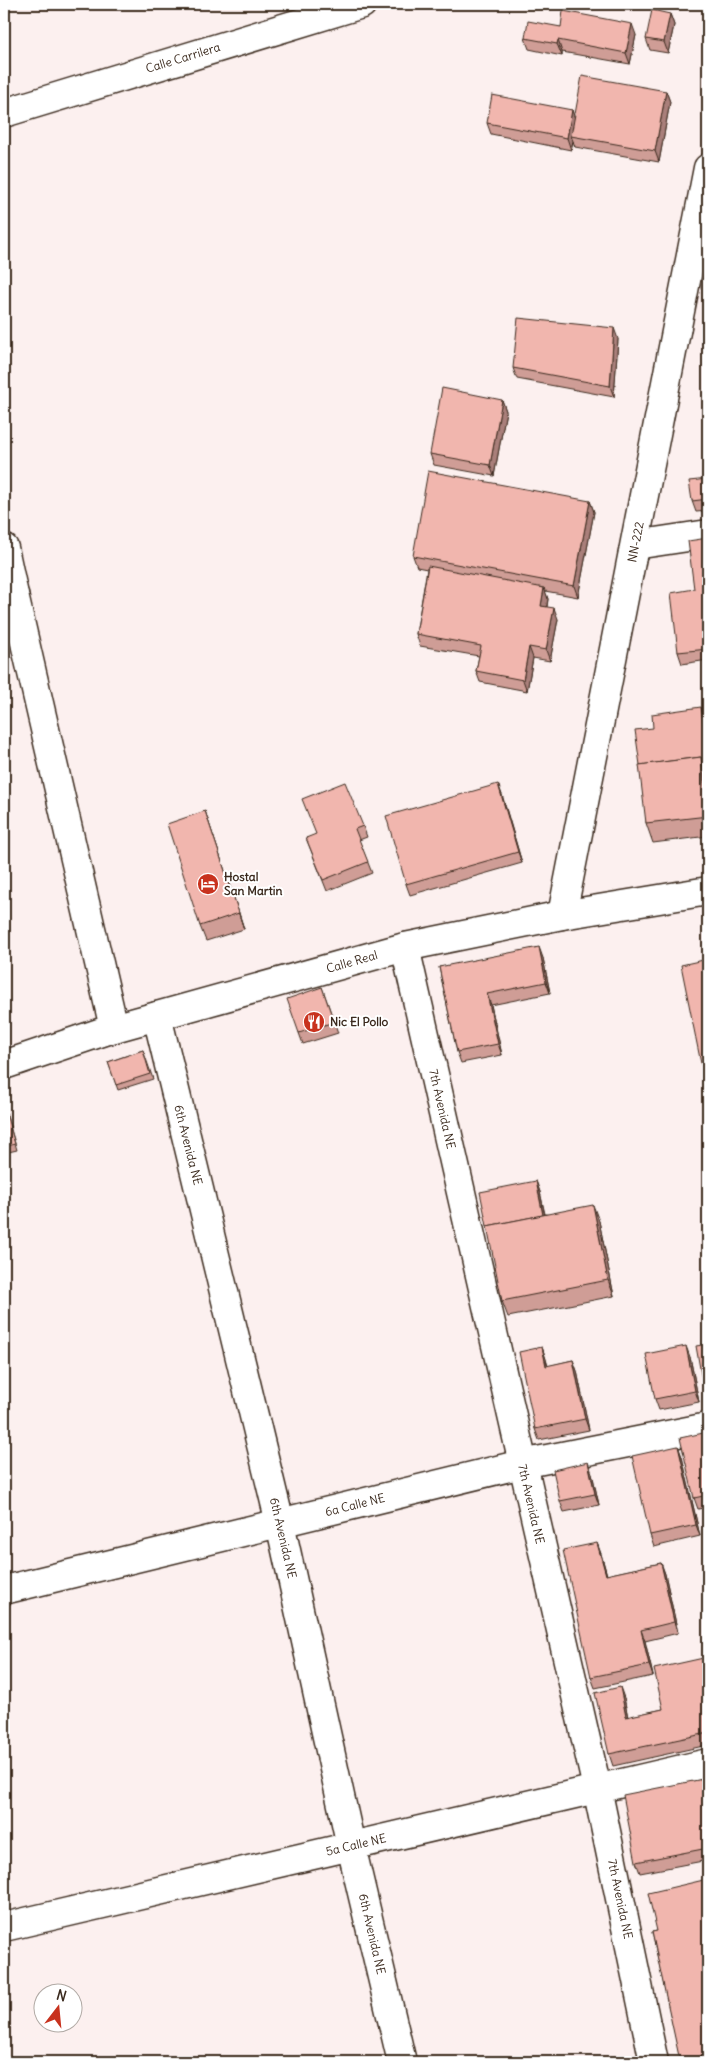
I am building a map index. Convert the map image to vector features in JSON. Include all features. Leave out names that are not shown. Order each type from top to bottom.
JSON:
[{"type":"street","name":"Calle Carrilera","points":[[4,113],[362,4]]},
{"type":"street","name":"NN-222","points":[[562,915],[708,168]]},
{"type":"street","points":[[635,545],[708,534]]},
{"type":"street","points":[[4,548],[9,593],[114,1028]]},
{"type":"street","name":"Calle Real","points":[[4,1065],[114,1028],[405,947],[562,915],[708,892]]},
{"type":"street","name":"7th Avenida NE","points":[[405,947],[597,1788],[654,2062]]},
{"type":"street","name":"6th Avenida NE","points":[[157,1016],[280,1523],[351,1846],[402,2062]]},
{"type":"street","name":"6a Calle NE","points":[[4,1590],[522,1464],[708,1427]]},
{"type":"street","name":"5a Calle NE","points":[[4,1927],[708,1763]]},
{"type":"building","points":[[652,10],[670,14],[664,42],[646,39]]},
{"type":"building","points":[[563,11],[632,24],[626,53],[558,40],[557,44],[525,38],[528,21],[561,27]]},
{"type":"building","points":[[582,76],[666,91],[655,151],[571,136]]},
{"type":"building","points":[[492,95],[572,110],[567,138],[487,123]]},
{"type":"building","points":[[518,318],[614,328],[610,386],[513,368]]},
{"type":"building","points":[[442,388],[502,400],[490,465],[430,454]]},
{"type":"building","points":[[428,471],[590,501],[574,586],[413,556]]},
{"type":"building","points":[[708,479],[708,499],[692,501],[689,481]]},
{"type":"building","points":[[708,538],[708,649],[678,652],[671,593],[694,589],[688,541]]},
{"type":"building","points":[[428,566],[544,588],[541,606],[554,608],[546,650],[529,647],[523,680],[476,671],[481,646],[416,634]]},
{"type":"building","points":[[701,707],[708,757],[640,765],[635,730],[653,728],[652,714]]},
{"type":"building","points":[[701,757],[708,816],[646,823],[639,765]]},
{"type":"building","points":[[345,782],[363,826],[355,829],[368,862],[323,880],[306,838],[316,834],[302,799]]},
{"type":"building","points":[[498,784],[518,852],[406,884],[386,816]]},
{"type":"building","name":"Hostal San Martin","points":[[205,811],[239,913],[200,926],[167,824]]},
{"type":"building","points":[[539,947],[546,982],[487,994],[498,1044],[457,1052],[439,967]]},
{"type":"building","points":[[708,959],[708,1098],[681,965]]},
{"type":"building","name":"Nic El Pollo","points":[[322,987],[334,1022],[299,1033],[287,999]]},
{"type":"building","points":[[143,1050],[150,1074],[116,1085],[108,1062]]},
{"type":"building","points":[[4,1110],[15,1144],[4,1147]]},
{"type":"building","points":[[536,1181],[543,1215],[487,1226],[480,1192]]},
{"type":"building","points":[[593,1205],[608,1280],[502,1301],[487,1226]]},
{"type":"building","points":[[708,1344],[708,1390],[704,1391],[696,1346]]},
{"type":"building","points":[[686,1346],[695,1391],[655,1399],[646,1354]]},
{"type":"building","points":[[542,1347],[546,1366],[573,1360],[585,1419],[535,1429],[519,1352]]},
{"type":"building","points":[[708,1432],[708,1495],[694,1498],[680,1438]]},
{"type":"building","points":[[678,1446],[696,1525],[650,1535],[632,1456]]},
{"type":"building","points":[[588,1462],[595,1494],[560,1501],[553,1470]]},
{"type":"building","points":[[597,1543],[606,1575],[661,1563],[674,1622],[641,1630],[649,1665],[591,1677],[563,1550]]},
{"type":"building","points":[[708,1657],[708,1733],[609,1754],[595,1693],[620,1687],[626,1717],[663,1709],[654,1669]]},
{"type":"building","points":[[708,1778],[708,1848],[636,1862],[623,1795]]},
{"type":"building","points":[[708,1879],[708,2055],[680,2061],[652,1932],[657,1931],[648,1893]]},
{"type":"place","name":"Hostal San Martin","points":[[208,884]]},
{"type":"place","name":"Nic El Pollo","points":[[314,1022]]}]
